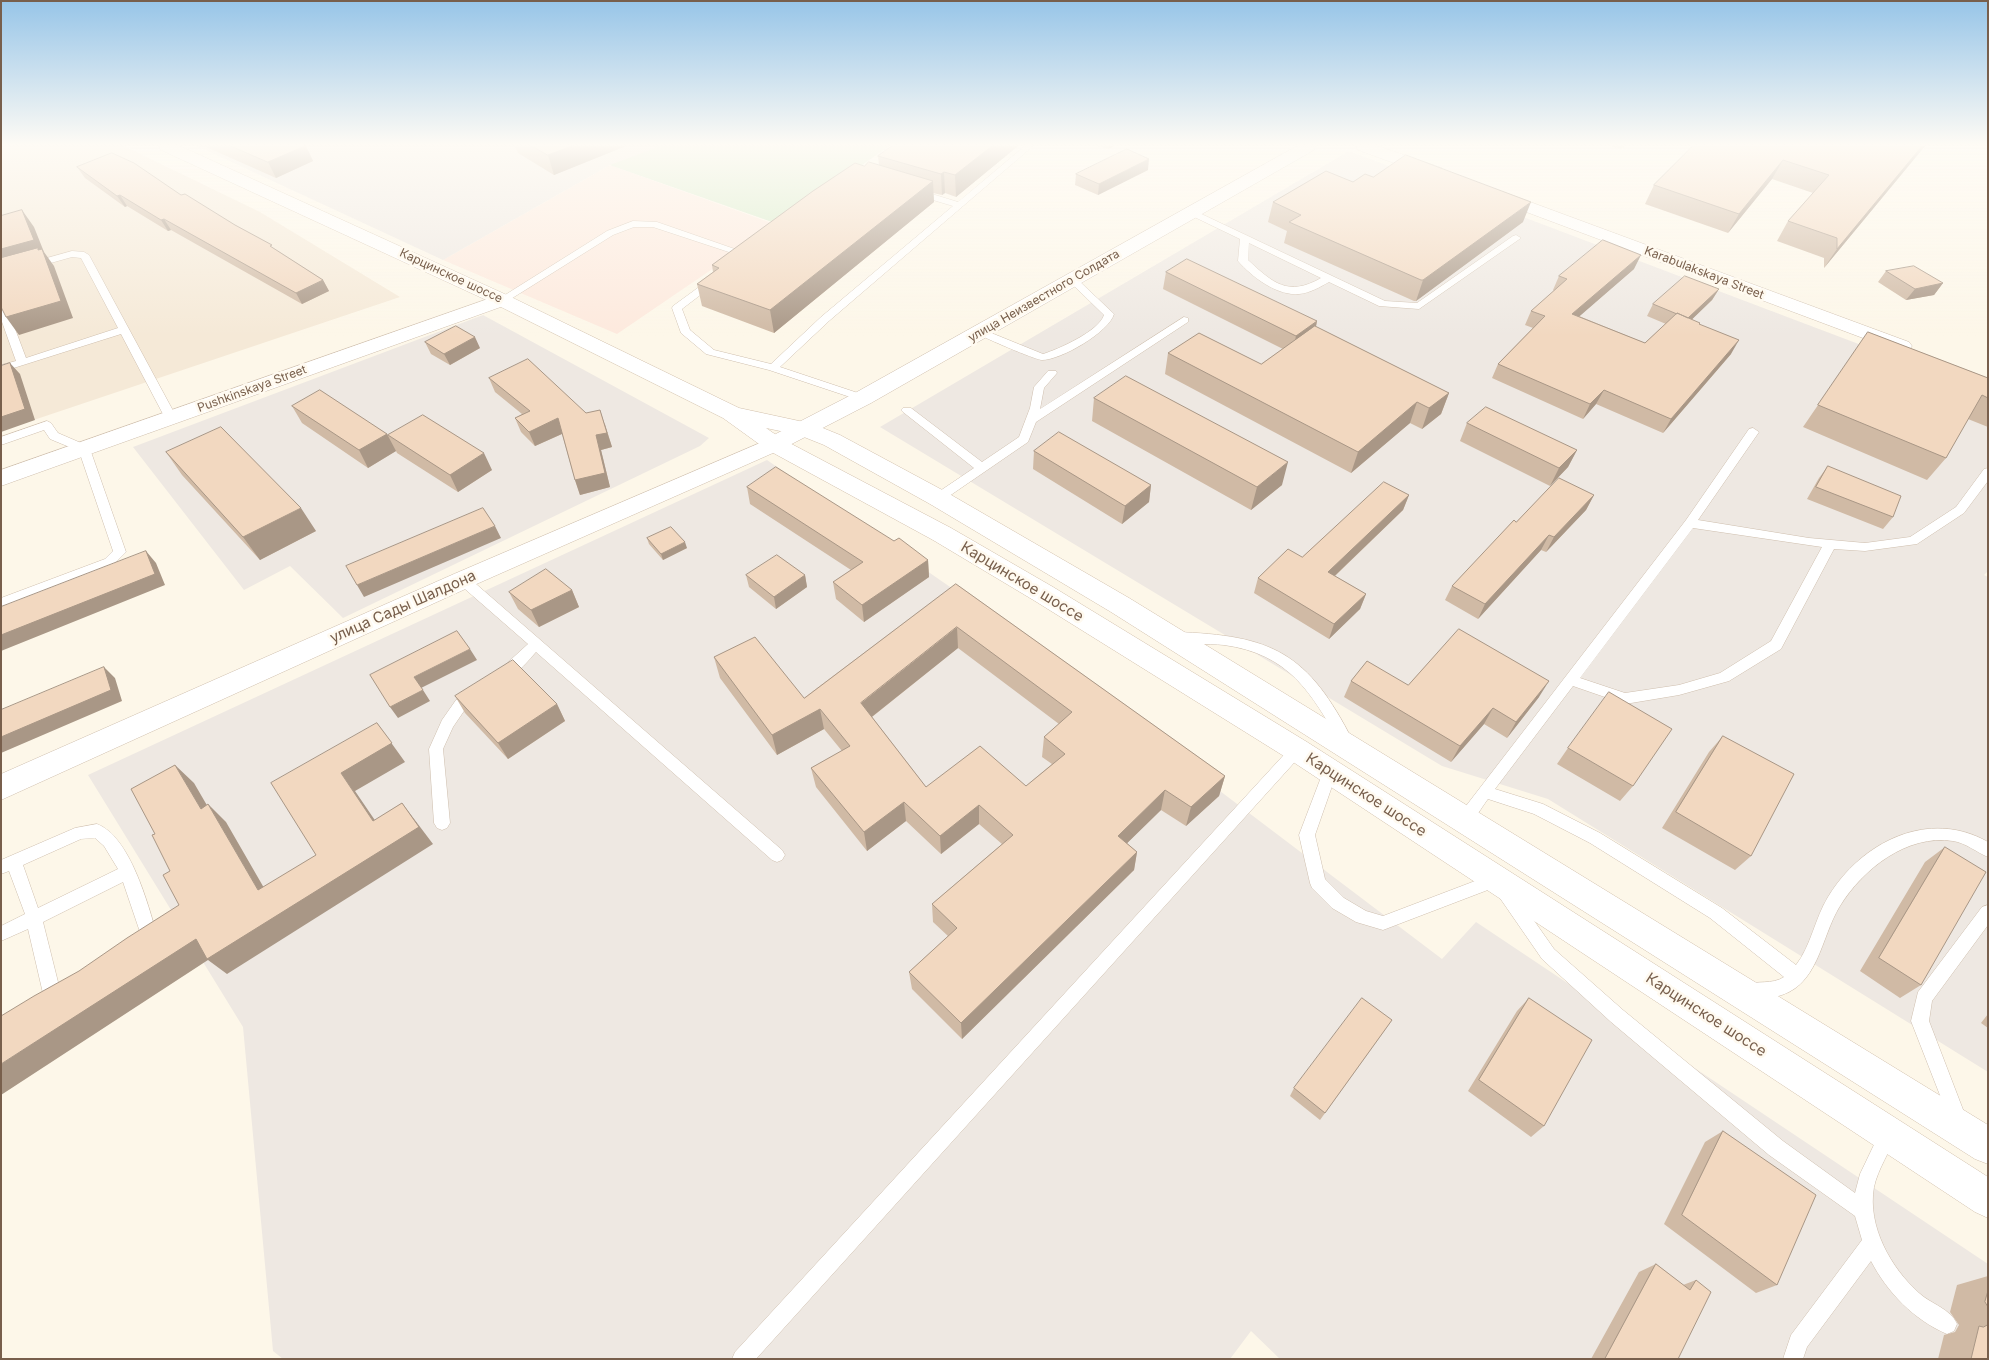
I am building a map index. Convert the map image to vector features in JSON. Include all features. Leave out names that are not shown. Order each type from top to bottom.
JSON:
[{"type":"main road","name":"Карцинское шоссе","points":[[305,209],[502,300],[731,413],[774,444],[942,534],[1052,599],[1297,750],[1988,1199]]},
{"type":"main road","name":"улица Неизвестного Солдата","points":[[805,428],[863,398],[1195,209]]},
{"type":"main road","name":"Karabulakskaya Street","points":[[1536,209],[1923,354]]},
{"type":"main road","name":"Pushkinskaya Street","points":[[1,478],[502,300]]},
{"type":"main road","name":"Карцинское шоссе","points":[[731,413],[805,428],[832,440],[938,498],[1171,637],[1351,748],[1988,1146]]},
{"type":"main road","name":"улица Сады Шалдона","points":[[1,788],[463,580],[774,444],[805,428]]},
{"type":"lane","points":[[773,368],[826,319],[955,209]]},
{"type":"lane","points":[[1191,212],[1383,304],[1419,306],[1516,238]]},
{"type":"lane","points":[[502,300],[610,233],[633,224],[654,224],[751,253],[734,265]]},
{"type":"lane","points":[[1245,238],[1243,261],[1258,276],[1295,291],[1307,288],[1328,278]]},
{"type":"lane","points":[[1,274],[72,254],[84,255],[171,418]]},
{"type":"lane","points":[[722,275],[677,308],[684,331],[710,352],[773,368],[863,398]]},
{"type":"lane","points":[[980,332],[1042,357],[1067,349],[1106,323],[1109,314],[1073,280]]},
{"type":"lane","points":[[1,305],[22,362]]},
{"type":"lane","points":[[1032,419],[1184,320]]},
{"type":"lane","points":[[1,369],[125,329]]},
{"type":"lane","points":[[938,498],[980,467],[1024,439],[1032,419],[1039,387],[1052,373]]},
{"type":"lane","points":[[907,410],[980,467]]},
{"type":"lane","points":[[1,441],[47,425],[54,436],[84,449],[120,552],[109,562],[1,603]]},
{"type":"lane","points":[[1464,818],[1690,523],[1753,432]]},
{"type":"lane","points":[[1690,523],[1830,544],[1865,547],[1913,541],[1960,510],[1988,472]]},
{"type":"lane","points":[[1571,680],[1625,699],[1678,690],[1724,676],[1776,645],[1830,544]]},
{"type":"lane","points":[[463,580],[777,855]]},
{"type":"lane","points":[[1171,637],[1211,638],[1243,642],[1271,653],[1298,671],[1317,694],[1351,748]]},
{"type":"lane","points":[[442,823],[436,749],[447,724],[461,704],[518,664],[536,644]]},
{"type":"lane","points":[[742,1359],[1297,750]]},
{"type":"lane","points":[[1330,772],[1307,835],[1318,884],[1338,903],[1362,917],[1383,923],[1496,880],[1548,954],[1568,972],[1617,1016],[1776,1148],[1864,1211]]},
{"type":"lane","points":[[1484,792],[1538,809],[1596,838],[1716,914],[1796,976]]},
{"type":"lane","points":[[54,1002],[34,918],[8,864],[80,833],[97,831],[108,839],[116,851],[142,909],[149,935],[144,945],[136,950]]},
{"type":"lane","points":[[1739,991],[1765,992],[1789,984],[1810,959],[1826,917],[1840,894],[1862,870],[1890,847],[1920,834],[1949,834],[1970,839],[1988,850]]},
{"type":"lane","points":[[1,934],[126,873]]},
{"type":"lane","points":[[1962,1130],[1920,1021],[1924,998],[1988,912]]},
{"type":"lane","points":[[37,1009],[70,993]]},
{"type":"lane","points":[[1888,1134],[1866,1187],[1864,1211],[1872,1242],[1890,1273],[1912,1300],[1947,1324]]},
{"type":"lane","points":[[1793,1359],[1798,1342],[1872,1242]]},
{"type":"shaded area","points":[[1,209],[255,209],[400,297],[1,431]]},
{"type":"shaded area","points":[[334,209],[532,209],[443,260]]},
{"type":"shaded area","points":[[532,209],[734,209],[777,225],[617,334],[443,260]]},
{"type":"shaded area","points":[[737,209],[799,209],[778,224]]},
{"type":"shaded area","points":[[1250,209],[1503,209],[1988,393],[1988,571],[1984,575],[1988,577],[1988,1072],[1548,799],[1442,766],[880,427]]},
{"type":"shaded area","points":[[483,315],[709,438],[700,446],[343,618],[290,566],[244,590],[133,447]]},
{"type":"shaded area","points":[[767,460],[953,589],[1442,959],[1476,922],[1988,1264],[1988,1359],[1280,1359],[1251,1331],[1230,1359],[283,1359],[273,1351],[243,1027],[88,775]]},
{"type":"green space","points":[[737,209],[799,209],[778,224]]},
{"type":"building","points":[[144,209],[210,209],[272,245],[270,246],[323,280],[296,293],[164,219],[161,220]]},
{"type":"building","points":[[788,209],[897,209],[770,310],[697,284],[719,268],[712,265]]},
{"type":"building","points":[[1289,209],[1521,209],[1423,280],[1289,222],[1301,215]]},
{"type":"building","points":[[1726,209],[1743,209],[1739,214]]},
{"type":"building","points":[[1798,209],[1870,209],[1837,249],[1837,238],[1788,221]]},
{"type":"building","points":[[22,210],[34,240],[1,249],[1,216]]},
{"type":"building","points":[[1603,240],[1641,255],[1572,314],[1645,343],[1677,313],[1739,340],[1671,419],[1604,390],[1590,404],[1498,364],[1545,316],[1531,311],[1567,279],[1559,276]]},
{"type":"building","points":[[38,248],[38,250],[42,249],[61,301],[6,317],[1,307],[1,258]]},
{"type":"building","points":[[1187,259],[1317,321],[1296,336],[1166,272]]},
{"type":"building","points":[[1914,266],[1943,283],[1915,289],[1886,271]]},
{"type":"building","points":[[1685,276],[1719,289],[1688,318],[1653,304]]},
{"type":"building","points":[[456,326],[475,337],[444,354],[425,342]]},
{"type":"building","points":[[1315,326],[1449,393],[1429,408],[1417,402],[1358,452],[1168,353],[1199,333],[1261,364]]},
{"type":"building","points":[[1868,332],[1988,378],[1988,398],[1982,395],[1946,458],[1818,405]]},
{"type":"building","points":[[528,359],[586,413],[600,410],[607,433],[596,435],[605,473],[575,480],[558,418],[529,432],[515,418],[530,411],[489,378]]},
{"type":"building","points":[[10,363],[25,409],[1,417],[1,366]]},
{"type":"building","points":[[1126,376],[1288,462],[1257,487],[1094,398]]},
{"type":"building","points":[[320,390],[387,434],[359,450],[292,406]]},
{"type":"building","points":[[1486,407],[1577,450],[1559,468],[1467,423]]},
{"type":"building","points":[[423,415],[484,453],[450,475],[388,435]]},
{"type":"building","points":[[221,427],[301,508],[243,537],[166,452]]},
{"type":"building","points":[[1059,432],[1151,485],[1125,506],[1034,451]]},
{"type":"building","points":[[1828,466],[1901,496],[1893,517],[1816,487]]},
{"type":"building","points":[[776,467],[894,541],[899,538],[928,560],[862,605],[833,582],[863,562],[747,487]]},
{"type":"building","points":[[1559,478],[1594,495],[1554,537],[1549,535],[1485,604],[1452,586],[1514,520],[1516,522]]},
{"type":"building","points":[[1384,482],[1409,495],[1328,572],[1366,594],[1334,624],[1258,578],[1288,549],[1302,557]]},
{"type":"building","points":[[483,508],[495,526],[357,585],[346,566]]},
{"type":"building","points":[[671,527],[685,542],[661,554],[647,538]]},
{"type":"building","points":[[146,551],[155,574],[1,635],[1,607]]},
{"type":"building","points":[[777,555],[805,575],[774,597],[746,575]]},
{"type":"building","points":[[546,569],[572,590],[531,610],[509,592]]},
{"type":"building","points":[[956,584],[1225,776],[1191,807],[1165,790],[1118,836],[1137,852],[961,1023],[909,972],[957,928],[932,904],[1013,835],[979,805],[940,836],[904,802],[864,832],[811,768],[850,746],[820,709],[772,735],[714,657],[755,637],[804,698]],"holes":[[[957,627],[1072,712],[1044,737],[1065,754],[1026,786],[980,746],[926,787],[861,703]]]},
{"type":"building","points":[[1459,629],[1549,681],[1516,722],[1493,708],[1460,746],[1351,681],[1367,661],[1408,685]]},
{"type":"building","points":[[457,631],[470,649],[414,677],[423,690],[390,707],[370,675]]},
{"type":"building","points":[[513,660],[557,704],[498,743],[455,696]]},
{"type":"building","points":[[104,667],[111,690],[1,737],[1,710]]},
{"type":"building","points":[[1609,692],[1672,729],[1633,786],[1568,748]]},
{"type":"building","points":[[377,723],[392,743],[341,773],[373,821],[402,803],[419,827],[207,959],[196,939],[1,1064],[1,1016],[79,971],[179,905],[163,875],[170,871],[152,835],[155,834],[131,789],[175,765],[201,809],[208,804],[258,890],[316,855],[271,783]]},
{"type":"building","points":[[1723,736],[1794,774],[1751,856],[1676,812]]},
{"type":"building","points":[[1945,847],[1986,872],[1921,985],[1879,958]]},
{"type":"building","points":[[1362,998],[1392,1020],[1325,1113],[1294,1088]]},
{"type":"building","points":[[1529,998],[1592,1040],[1544,1126],[1479,1080]]},
{"type":"building","points":[[1723,1131],[1816,1195],[1777,1285],[1682,1215]]},
{"type":"building","points":[[1656,1264],[1690,1290],[1696,1280],[1711,1292],[1678,1359],[1605,1359]]},
{"type":"building","points":[[1988,1291],[1988,1307],[1985,1302]]},
{"type":"building","points":[[1988,1325],[1988,1359],[1971,1359],[1979,1326]]}]
